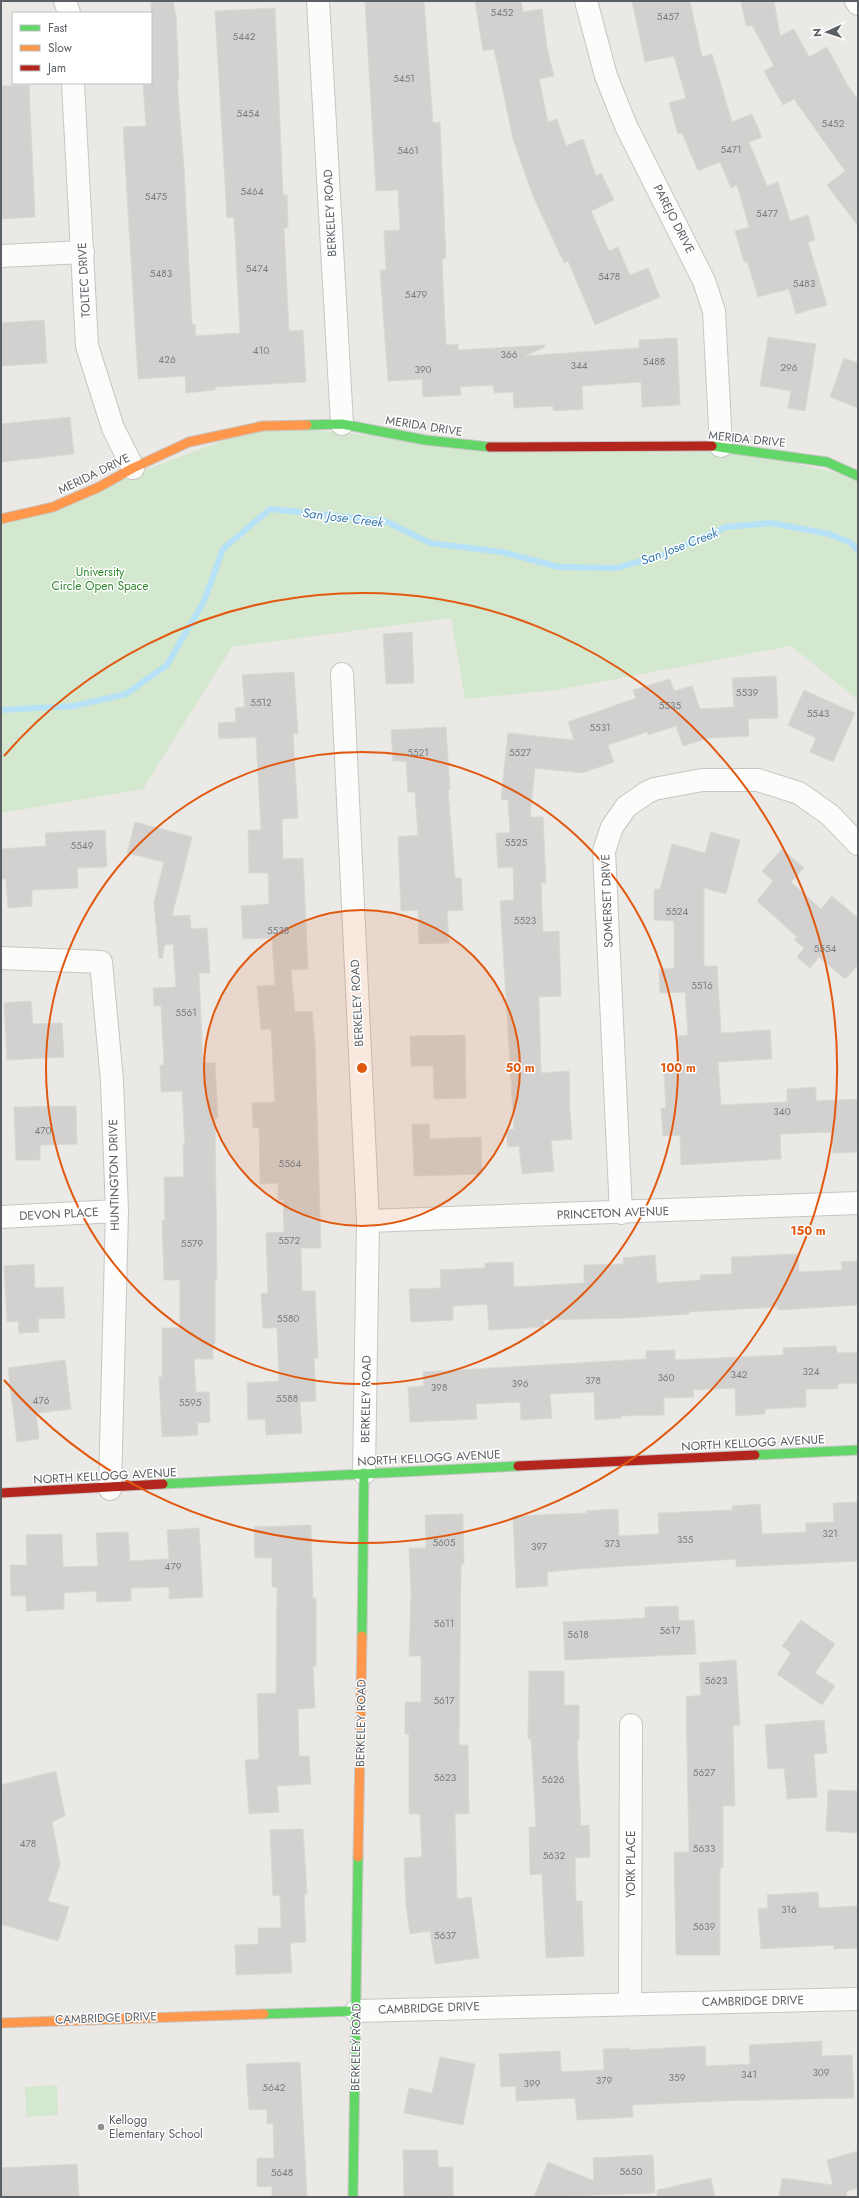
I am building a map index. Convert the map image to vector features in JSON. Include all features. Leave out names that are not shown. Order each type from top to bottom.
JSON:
[{"type":"street","points":[[65,1],[69,12]]},
{"type":"street","name":"BERKELEY ROAD","points":[[318,1],[342,424]]},
{"type":"street","name":"PAREJO DRIVE","points":[[586,1],[606,76],[626,126],[688,246],[704,281],[714,311],[721,446]]},
{"type":"street","name":"TOLTEC DRIVE","points":[[73,84],[87,346],[113,428],[133,468]]},
{"type":"street","points":[[1,256],[83,252]]},
{"type":"street","name":"MERIDA DRIVE","points":[[1,519],[53,507],[99,487],[133,468],[189,442],[263,426],[342,424],[424,440],[489,447],[721,446],[827,462],[858,476]]},
{"type":"street","name":"BERKELEY ROAD","points":[[342,674],[368,1221],[353,2197]]},
{"type":"street","name":"SOMERSET DRIVE","points":[[621,1212],[604,851],[612,827],[626,807],[654,789],[702,780],[758,780],[799,793],[830,815],[858,844]]},
{"type":"street","name":"HUNTINGTON DRIVE","points":[[1,958],[101,962],[112,1080],[117,1211],[110,1489]]},
{"type":"street","name":"PRINCETON AVENUE","points":[[368,1221],[858,1203]]},
{"type":"street","name":"DEVON PLACE","points":[[1,1218],[117,1211]]},
{"type":"street","name":"NORTH KELLOGG AVENUE","points":[[1,1493],[110,1489],[364,1473],[858,1450]]},
{"type":"street","name":"YORK PLACE","points":[[630,2003],[631,1725]]},
{"type":"street","name":"CAMBRIDGE DRIVE","points":[[1,2022],[172,2015],[630,2003],[858,1999]]},
{"type":"green space","name":"University Circle Open Space","points":[[263,426],[425,440],[721,446],[858,478],[858,700],[791,646],[557,690],[465,699],[451,618],[232,647],[143,789],[1,813],[1,519],[99,487]]},
{"type":"green space","points":[[57,2085],[58,2115],[26,2117],[25,2087]]},
{"type":"building","points":[[151,1],[173,1],[176,16],[179,81],[177,81],[184,168],[192,324],[195,324],[196,336],[240,333],[234,217],[227,218],[215,11],[275,8],[283,195],[287,195],[288,228],[284,228],[289,331],[303,330],[306,382],[215,387],[215,390],[186,393],[185,376],[138,379],[123,127],[146,126],[143,84],[152,84]]},
{"type":"building","points":[[365,1],[424,1],[433,123],[440,122],[446,258],[442,259],[446,345],[458,344],[458,350],[545,345],[545,347],[524,356],[639,348],[639,340],[677,338],[680,405],[642,407],[641,382],[582,386],[583,409],[553,411],[553,406],[514,408],[513,392],[494,393],[493,385],[460,387],[461,395],[423,397],[422,379],[388,381],[380,270],[386,270],[384,231],[400,230],[398,190],[376,191]]},
{"type":"building","points":[[475,1],[521,1],[523,12],[542,9],[547,48],[554,76],[539,79],[548,122],[557,119],[566,146],[583,139],[596,176],[601,173],[614,200],[591,211],[609,251],[618,247],[630,275],[648,268],[660,297],[595,325],[568,261],[564,263],[533,196],[513,139],[494,49],[483,51]]},
{"type":"building","points":[[632,1],[690,1],[702,57],[712,54],[732,122],[752,114],[762,137],[749,142],[767,186],[778,182],[790,221],[808,215],[815,240],[808,242],[827,305],[796,314],[789,289],[758,297],[747,261],[744,262],[735,231],[749,227],[737,185],[731,188],[720,162],[698,171],[682,133],[678,134],[669,103],[686,98],[674,56],[645,62]]},
{"type":"building","points":[[741,1],[774,1],[780,36],[794,29],[809,57],[827,47],[847,84],[858,100],[858,226],[827,185],[845,171],[794,99],[783,105],[764,71],[774,66],[752,25],[746,26]]},
{"type":"building","points":[[29,85],[35,217],[1,219],[1,86]]},
{"type":"building","points":[[44,320],[47,363],[1,366],[1,323]]},
{"type":"building","points":[[768,337],[816,344],[805,411],[788,408],[791,391],[760,386]]},
{"type":"building","points":[[844,358],[858,363],[858,408],[830,397]]},
{"type":"building","points":[[70,417],[74,454],[1,462],[1,424]]},
{"type":"building","points":[[412,632],[414,683],[386,684],[383,634]]},
{"type":"building","points":[[294,672],[298,734],[293,734],[298,818],[282,819],[283,859],[303,858],[308,969],[291,970],[295,1012],[312,1011],[315,1042],[321,1248],[301,1248],[302,1291],[315,1291],[318,1358],[314,1358],[316,1401],[300,1402],[302,1433],[266,1435],[265,1419],[248,1420],[247,1383],[279,1381],[277,1328],[263,1328],[261,1293],[268,1293],[266,1233],[284,1232],[283,1199],[278,1200],[278,1183],[260,1184],[259,1127],[253,1128],[252,1103],[275,1102],[271,1029],[261,1030],[257,986],[275,985],[272,938],[243,939],[241,906],[269,904],[268,873],[249,873],[248,830],[261,830],[256,737],[219,739],[218,723],[236,722],[235,708],[245,707],[242,675]]},
{"type":"building","points":[[776,676],[778,718],[748,719],[749,736],[708,738],[683,746],[676,726],[648,735],[647,732],[608,745],[614,762],[582,773],[535,768],[530,817],[543,817],[546,883],[541,883],[543,932],[559,931],[561,996],[539,997],[541,1073],[569,1071],[569,1099],[572,1139],[551,1141],[554,1171],[522,1174],[519,1146],[508,1147],[506,1130],[514,1129],[500,901],[514,900],[513,867],[498,868],[496,833],[510,833],[508,800],[501,799],[508,733],[574,740],[568,722],[636,698],[633,690],[670,679],[674,691],[692,686],[700,709],[734,707],[732,678]]},
{"type":"building","points":[[804,690],[855,713],[833,762],[810,752],[816,738],[788,725]]},
{"type":"building","points":[[446,727],[450,790],[448,790],[455,878],[461,878],[463,910],[447,911],[449,943],[419,944],[418,910],[401,911],[398,837],[418,835],[415,792],[408,792],[406,761],[393,761],[391,730]]},
{"type":"building","points":[[135,822],[192,837],[172,916],[190,915],[191,929],[207,928],[210,973],[199,973],[203,1063],[215,1063],[218,1118],[215,1118],[217,1279],[215,1279],[215,1344],[213,1344],[213,1359],[194,1359],[196,1392],[209,1392],[210,1422],[197,1423],[198,1435],[162,1437],[159,1377],[162,1377],[162,1328],[180,1328],[180,1280],[164,1280],[162,1220],[165,1220],[164,1177],[184,1177],[183,1145],[185,1145],[182,1091],[161,1092],[160,1065],[164,1065],[161,1006],[154,1006],[153,988],[176,987],[173,944],[165,945],[162,959],[159,958],[154,902],[164,862],[127,853]]},
{"type":"building","points":[[105,830],[107,867],[77,868],[78,888],[32,890],[32,906],[8,908],[6,879],[1,879],[1,849],[46,846],[45,833]]},
{"type":"building","points":[[711,832],[740,840],[726,894],[704,888],[704,966],[717,966],[721,1033],[770,1030],[772,1059],[718,1062],[721,1105],[787,1102],[787,1089],[816,1087],[816,1101],[858,1099],[858,1152],[833,1153],[832,1132],[780,1134],[781,1159],[681,1165],[680,1135],[663,1136],[661,1108],[666,1108],[664,1073],[680,1072],[678,1036],[688,1035],[685,992],[660,993],[659,969],[674,968],[674,921],[654,920],[654,889],[660,889],[672,844],[705,853]]},
{"type":"building","points":[[782,849],[804,868],[791,882],[821,909],[832,896],[858,918],[858,965],[845,979],[819,957],[810,968],[797,957],[804,948],[794,940],[797,937],[757,901],[773,881],[762,871]]},
{"type":"building","points":[[31,1001],[33,1024],[62,1023],[64,1057],[7,1060],[4,1003]]},
{"type":"building","points":[[465,1035],[466,1098],[434,1099],[433,1066],[411,1066],[410,1036]]},
{"type":"building","points":[[76,1106],[77,1144],[40,1145],[40,1160],[16,1160],[14,1107]]},
{"type":"building","points":[[412,1124],[429,1124],[430,1139],[481,1137],[482,1174],[414,1176]]},
{"type":"building","points":[[798,1254],[799,1272],[842,1270],[841,1262],[858,1261],[858,1305],[778,1310],[778,1307],[689,1312],[689,1314],[627,1318],[544,1320],[544,1327],[489,1330],[487,1304],[453,1306],[453,1320],[411,1322],[409,1289],[441,1288],[440,1270],[485,1268],[485,1263],[513,1262],[514,1287],[584,1283],[584,1265],[624,1264],[623,1258],[655,1255],[657,1283],[701,1280],[700,1275],[732,1274],[731,1257]]},
{"type":"building","points":[[34,1264],[35,1288],[63,1287],[65,1318],[38,1319],[39,1332],[19,1333],[18,1321],[7,1322],[4,1266]]},
{"type":"building","points":[[836,1346],[837,1353],[858,1352],[858,1383],[838,1384],[838,1389],[806,1389],[806,1407],[765,1409],[765,1414],[736,1416],[735,1388],[693,1390],[694,1397],[664,1398],[664,1415],[621,1416],[621,1418],[595,1420],[594,1392],[550,1394],[552,1418],[521,1420],[520,1402],[476,1404],[477,1419],[410,1422],[408,1387],[424,1386],[423,1372],[646,1359],[646,1351],[675,1350],[675,1360],[783,1355],[783,1348]]},
{"type":"building","points":[[65,1360],[71,1409],[36,1413],[39,1439],[17,1442],[8,1368]]},
{"type":"building","points":[[858,1502],[858,1561],[736,1567],[736,1559],[579,1569],[547,1572],[548,1586],[516,1588],[513,1516],[587,1513],[586,1511],[618,1509],[619,1536],[659,1534],[658,1513],[733,1510],[732,1506],[760,1504],[762,1534],[806,1532],[806,1523],[834,1522],[833,1503]]},
{"type":"building","points":[[463,1514],[464,1564],[461,1564],[459,1745],[468,1745],[469,1814],[455,1814],[457,1899],[471,1897],[479,1958],[435,1964],[430,1931],[410,1934],[406,1904],[404,1858],[422,1857],[420,1814],[409,1814],[409,1734],[405,1734],[405,1702],[421,1702],[421,1656],[409,1656],[411,1594],[409,1548],[426,1548],[425,1515]]},
{"type":"building","points":[[311,1525],[313,1598],[316,1598],[316,1666],[313,1666],[315,1708],[298,1709],[299,1756],[309,1756],[311,1784],[277,1786],[279,1812],[249,1814],[245,1760],[259,1759],[257,1694],[276,1693],[277,1587],[272,1587],[272,1558],[255,1558],[254,1527]]},
{"type":"building","points":[[199,1528],[203,1597],[169,1599],[169,1587],[131,1588],[131,1601],[97,1602],[96,1591],[64,1593],[64,1609],[26,1611],[26,1596],[11,1596],[10,1565],[27,1565],[26,1535],[62,1534],[63,1567],[98,1566],[96,1533],[128,1532],[130,1561],[169,1559],[167,1530]]},
{"type":"building","points":[[678,1606],[679,1621],[694,1620],[696,1654],[565,1660],[563,1622],[645,1618],[645,1607]]},
{"type":"building","points":[[801,1620],[835,1644],[815,1673],[835,1686],[822,1705],[777,1674],[791,1653],[782,1646]]},
{"type":"building","points":[[736,1660],[740,1725],[733,1726],[735,1806],[723,1806],[723,1868],[720,1868],[720,1955],[676,1955],[674,1852],[689,1852],[686,1697],[701,1695],[699,1663]]},
{"type":"building","points":[[529,1671],[564,1671],[564,1705],[579,1705],[579,1740],[577,1740],[581,1826],[589,1825],[590,1857],[575,1858],[576,1901],[582,1901],[584,1956],[546,1958],[542,1874],[530,1875],[529,1827],[536,1827],[531,1739],[528,1739]]},
{"type":"building","points":[[824,1720],[827,1753],[814,1754],[817,1797],[787,1799],[784,1768],[768,1769],[765,1725]]},
{"type":"building","points":[[56,1771],[65,1816],[52,1822],[60,1864],[48,1901],[69,1907],[58,1941],[1,1924],[1,1785]]},
{"type":"building","points":[[828,1790],[858,1791],[858,1833],[826,1831]]},
{"type":"building","points":[[303,1829],[307,1894],[304,1894],[306,1942],[290,1943],[292,1973],[236,1975],[235,1945],[258,1944],[258,1928],[281,1928],[280,1895],[273,1896],[270,1830]]},
{"type":"building","points":[[818,1892],[819,1908],[858,1906],[858,1948],[834,1949],[834,1945],[761,1949],[758,1909],[768,1908],[767,1895]]},
{"type":"building","points":[[822,2041],[822,2056],[852,2055],[854,2098],[632,2105],[633,2117],[577,2120],[575,2098],[516,2101],[516,2086],[501,2087],[499,2054],[560,2051],[561,2072],[604,2070],[603,2049],[629,2048],[629,2050],[705,2046],[706,2066],[750,2064],[749,2045]]},
{"type":"building","points":[[440,2057],[475,2064],[463,2125],[404,2113],[409,2088],[432,2093]]},
{"type":"building","points":[[300,2062],[307,2197],[272,2197],[272,2186],[257,2187],[257,2158],[274,2158],[273,2123],[267,2124],[267,2109],[249,2110],[246,2064]]},
{"type":"building","points":[[403,2150],[438,2150],[438,2167],[453,2167],[453,2197],[404,2197]]},
{"type":"building","points":[[858,2151],[858,2188],[847,2191],[846,2197],[779,2197],[782,2178],[833,2185],[827,2160]]},
{"type":"building","points":[[653,2155],[655,2193],[534,2197],[548,2162],[594,2181],[593,2158]]},
{"type":"building","points":[[77,2164],[79,2197],[1,2197],[1,2168]]},
{"type":"building","points":[[711,2178],[715,2197],[657,2197],[657,2190]]},
{"type":"waterway","name":"San Jose Creek","points":[[1,710],[74,706],[126,694],[167,665],[204,601],[223,549],[270,509],[385,521],[430,543],[502,552],[559,567],[616,568],[663,555],[726,527],[771,523],[829,534],[851,543],[858,551]]},
{"type":"traffic: fast","points":[[307,425],[342,424],[425,440],[490,447]]},
{"type":"traffic: fast","points":[[712,446],[827,462],[858,476]]},
{"type":"traffic: fast","points":[[755,1455],[858,1450]]},
{"type":"traffic: fast","points":[[163,1484],[518,1466]]},
{"type":"traffic: fast","points":[[362,1636],[364,1473]]},
{"type":"traffic: fast","points":[[353,2197],[358,1857]]},
{"type":"traffic: fast","points":[[264,2014],[356,2011]]},
{"type":"traffic: slow","points":[[1,519],[53,507],[99,487],[133,468],[189,442],[263,426],[307,425]]},
{"type":"traffic: slow","points":[[358,1857],[362,1636]]},
{"type":"traffic: slow","points":[[1,2023],[264,2014]]},
{"type":"traffic: jam","points":[[490,447],[712,446]]},
{"type":"traffic: jam","points":[[518,1466],[755,1455]]},
{"type":"traffic: jam","points":[[1,1493],[163,1484]]},
{"type":"place","name":"Kellogg Elementary School","points":[[101,2127]]}]
